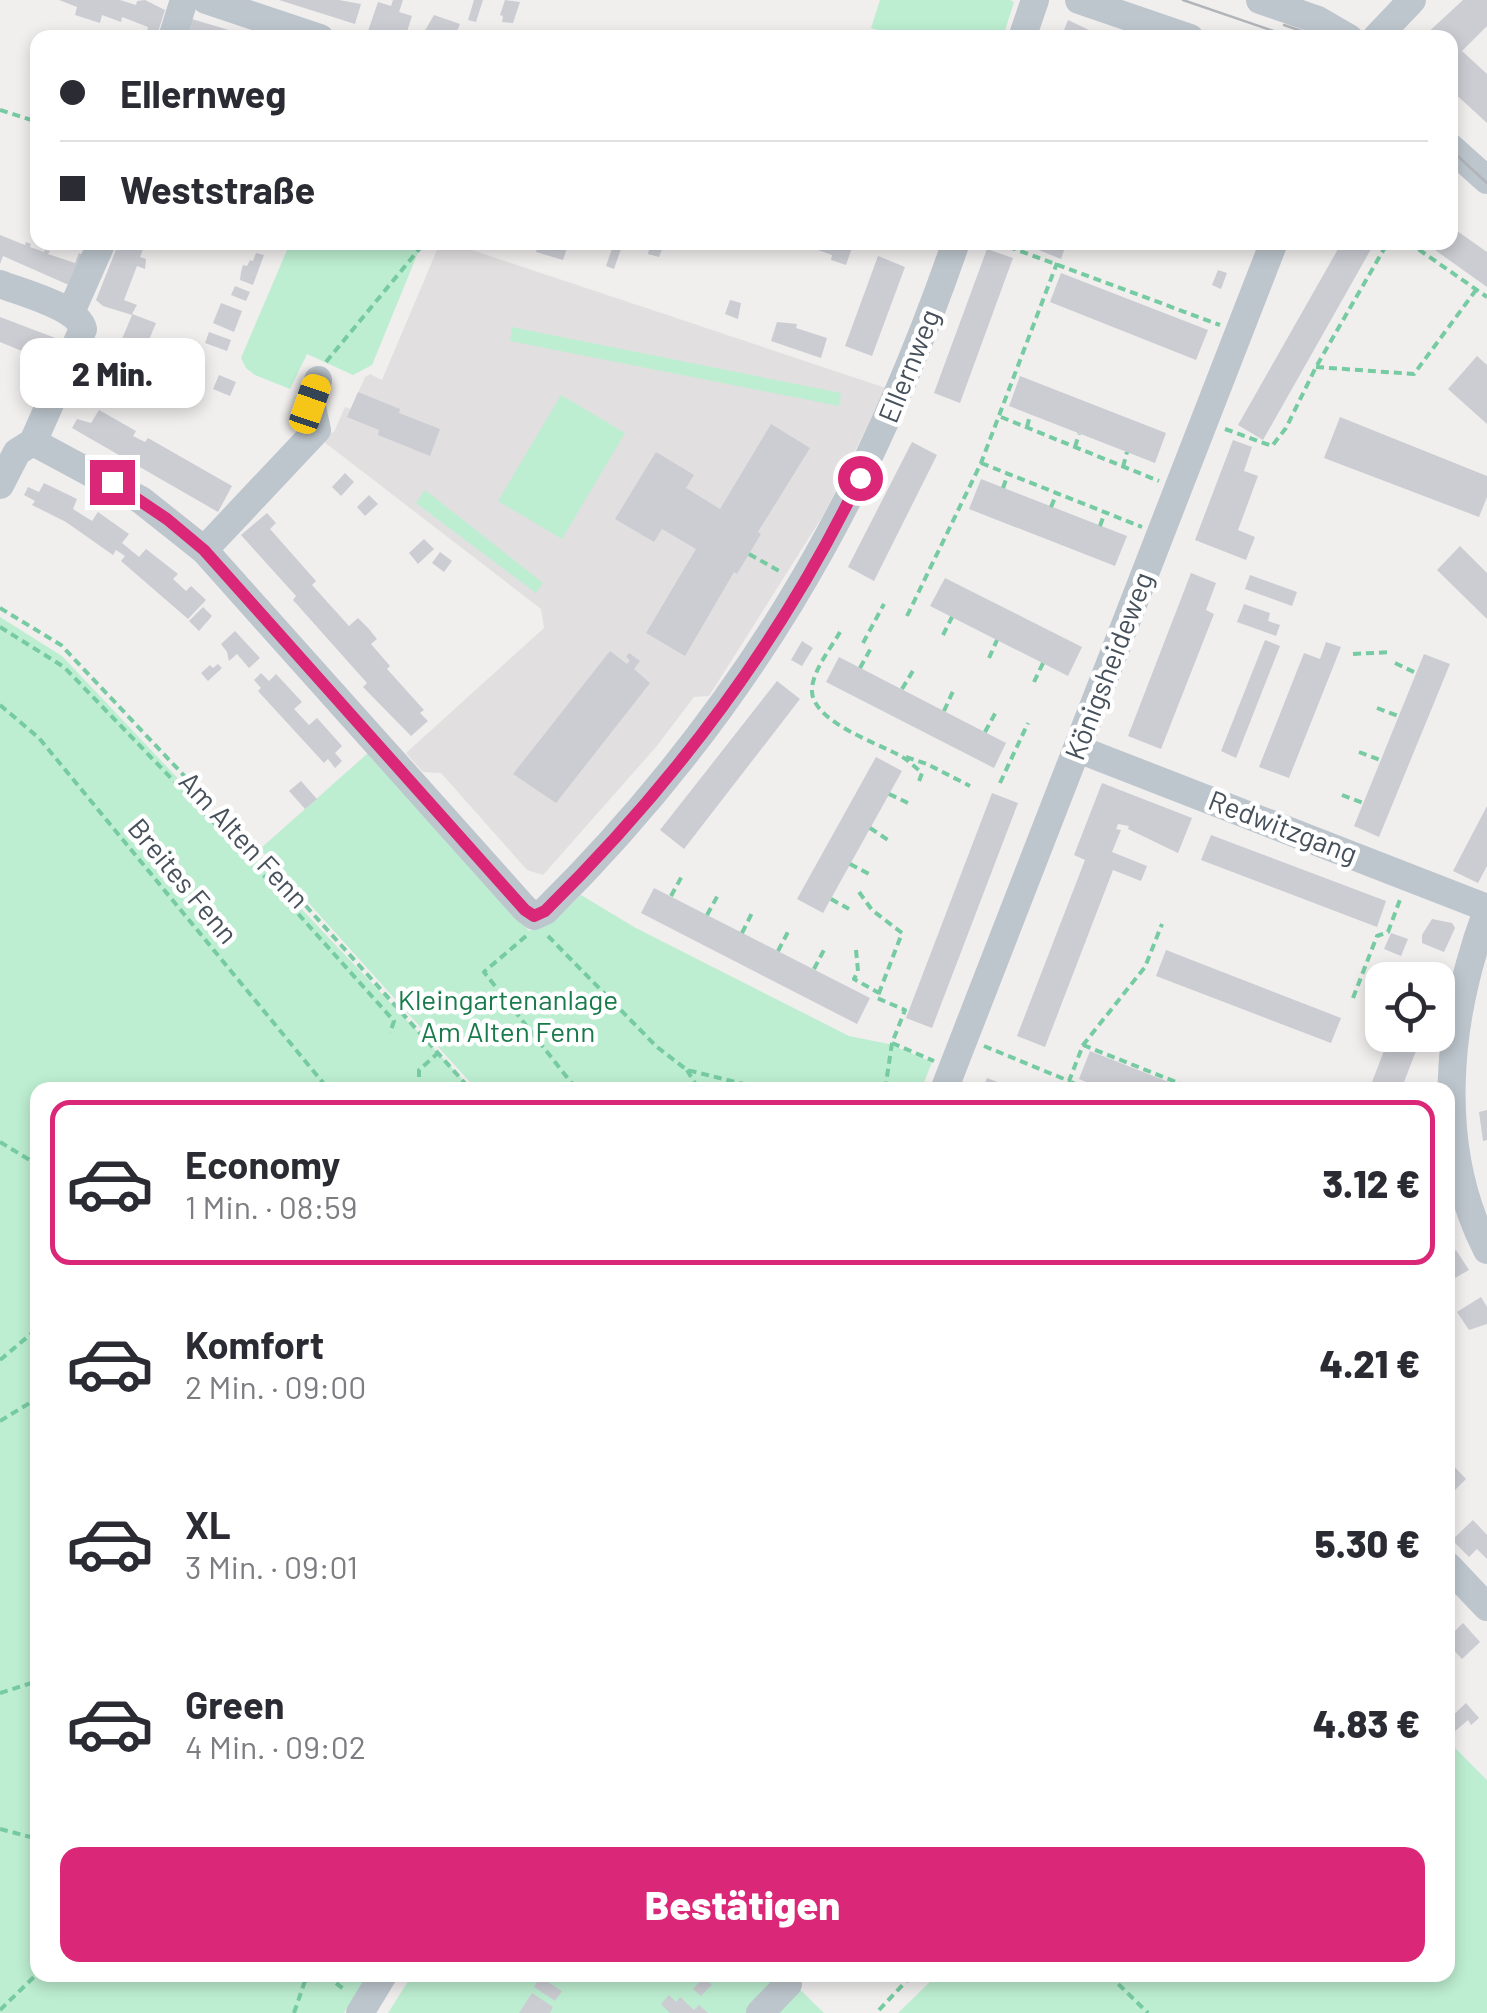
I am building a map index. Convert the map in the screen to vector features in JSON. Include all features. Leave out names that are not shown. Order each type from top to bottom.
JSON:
[{"type":"street","points":[[175,30],[184,0]]},
{"type":"street","points":[[206,0],[296,30]]},
{"type":"street","points":[[1025,30],[1035,0]]},
{"type":"street","points":[[1079,0],[1167,30]]},
{"type":"street","points":[[1260,0],[1335,30]]},
{"type":"street","points":[[1384,30],[1412,0]]},
{"type":"street","points":[[1458,154],[1487,180]]},
{"type":"street","points":[[72,312],[99,250]]},
{"type":"street","name":"Ellernweg","points":[[537,921],[616,840],[682,762],[790,605],[847,506],[887,422],[916,355],[947,250]]},
{"type":"street","name":"Königsheideweg","points":[[948,1079],[1271,250]]},
{"type":"street","points":[[0,284],[72,312],[84,329],[34,442],[17,452],[0,484]]},
{"type":"street","points":[[204,550],[316,430],[310,404],[318,380]]},
{"type":"street","points":[[34,442],[140,500],[204,550],[537,921]]},
{"type":"street","name":"Redwitzgang","points":[[1078,749],[1487,909]]},
{"type":"street","points":[[1453,1082],[1454,1039],[1467,970],[1487,909]]},
{"type":"street","points":[[1455,1128],[1465,1184],[1487,1250]]},
{"type":"street","points":[[1455,1573],[1487,1607]]},
{"type":"street","points":[[369,2009],[380,1982]]},
{"type":"street","points":[[760,2013],[788,1984]]},
{"type":"path","points":[[0,110],[30,119]]},
{"type":"path","points":[[318,380],[326,362],[418,250]]},
{"type":"path","points":[[1020,250],[1239,332]]},
{"type":"path","points":[[1204,421],[1272,446],[1286,428],[1383,250]]},
{"type":"path","points":[[1419,250],[1487,297]]},
{"type":"path","points":[[907,616],[981,463],[1057,262]]},
{"type":"path","points":[[1083,282],[1086,273]]},
{"type":"path","points":[[1316,367],[1414,374],[1476,290]]},
{"type":"path","points":[[1131,300],[1135,292]]},
{"type":"path","points":[[1179,319],[1183,310]]},
{"type":"path","points":[[1027,427],[1030,415]]},
{"type":"path","points":[[1000,416],[1178,489]]},
{"type":"path","points":[[1075,447],[1079,434]]},
{"type":"path","points":[[1123,466],[1126,452]]},
{"type":"path","points":[[981,463],[1160,534]]},
{"type":"path","points":[[1003,488],[1008,474]]},
{"type":"path","points":[[1052,507],[1056,493]]},
{"type":"path","points":[[1100,526],[1105,512]]},
{"type":"path","points":[[749,554],[777,569]]},
{"type":"path","points":[[863,644],[884,604]]},
{"type":"path","name":"Am Alten Fenn","points":[[0,608],[61,646],[288,886],[464,1082]]},
{"type":"path","points":[[943,635],[952,617]]},
{"type":"path","points":[[0,627],[64,667],[184,791],[394,1021],[390,1033]]},
{"type":"path","points":[[840,632],[811,691],[829,718],[970,786]]},
{"type":"path","points":[[989,658],[998,640]]},
{"type":"path","points":[[860,668],[871,648]]},
{"type":"path","points":[[1353,654],[1392,652]]},
{"type":"path","points":[[1395,662],[1416,673]]},
{"type":"path","points":[[1034,682],[1042,663]]},
{"type":"path","points":[[902,689],[914,669]]},
{"type":"path","points":[[944,711],[954,690]]},
{"type":"path","name":"Breites Fenn","points":[[0,705],[39,738],[323,1082]]},
{"type":"path","points":[[1377,708],[1398,716]]},
{"type":"path","points":[[985,732],[996,710]]},
{"type":"path","points":[[1000,783],[1028,724]]},
{"type":"path","points":[[1360,752],[1380,760]]},
{"type":"path","points":[[901,756],[922,773],[918,784]]},
{"type":"path","points":[[889,794],[908,803]]},
{"type":"path","points":[[1342,795],[1363,803]]},
{"type":"path","points":[[870,828],[888,840]]},
{"type":"path","points":[[850,864],[869,874]]},
{"type":"path","points":[[671,896],[682,876]]},
{"type":"path","points":[[1353,998],[1377,936],[1388,932],[1410,876]]},
{"type":"path","points":[[859,892],[872,910],[902,932],[878,998],[905,1010],[892,1044],[886,1082]]},
{"type":"path","points":[[707,915],[718,894]]},
{"type":"path","points":[[831,899],[850,910]]},
{"type":"path","points":[[742,933],[752,913]]},
{"type":"path","points":[[571,1082],[484,972],[537,921],[657,1047],[687,1070],[694,1082]]},
{"type":"path","points":[[965,1039],[1069,1082],[1083,1045],[1145,967],[1162,924]]},
{"type":"path","points":[[778,950],[789,930]]},
{"type":"path","points":[[814,969],[825,948]]},
{"type":"path","points":[[850,988],[858,971],[856,950]]},
{"type":"path","points":[[854,979],[879,993]]},
{"type":"path","points":[[892,1044],[948,1079]]},
{"type":"path","points":[[1083,1045],[1176,1082]]},
{"type":"path","points":[[419,1082],[420,1070],[439,1053]]},
{"type":"path","points":[[687,1070],[736,1082]]},
{"type":"path","points":[[0,1142],[30,1159]]},
{"type":"path","points":[[0,1360],[30,1335]]},
{"type":"path","points":[[0,1421],[30,1403]]},
{"type":"path","points":[[0,1693],[30,1684]]},
{"type":"path","points":[[0,1829],[30,1837]]},
{"type":"path","points":[[0,2010],[30,1981]]},
{"type":"path","points":[[294,2013],[305,1982]]},
{"type":"path","points":[[879,2010],[905,1982]]},
{"type":"path","points":[[1116,1982],[1148,2013]]},
{"type":"shaded area","points":[[437,250],[472,250],[886,388],[824,514],[709,696],[694,697],[656,747],[543,875],[527,870],[441,773],[423,772],[406,753],[544,628],[541,609],[319,438],[334,432],[345,407],[351,409],[365,377],[370,374],[382,380]]},
{"type":"green space","points":[[880,0],[1014,2],[1005,30],[871,28]]},
{"type":"green space","points":[[287,250],[419,250],[372,365],[353,375],[307,354],[290,389],[255,375],[241,358]]},
{"type":"green space","points":[[512,327],[841,393],[839,406],[510,341]]},
{"type":"green space","points":[[561,395],[625,433],[562,539],[498,501]]},
{"type":"green space","points":[[425,490],[543,583],[536,593],[416,503]]},
{"type":"green space","points":[[0,617],[62,656],[465,1082],[30,1082],[30,1982],[364,1982],[344,2013],[0,2013]]},
{"type":"green space","name":"Kleingartenanlage Am Alten Fenn","points":[[368,753],[529,931],[556,919],[581,895],[634,927],[849,1036],[889,1044],[932,1062],[924,1082],[470,1082],[260,849]]},
{"type":"green space","points":[[1455,1748],[1487,1780],[1487,2013],[898,2013],[930,1982],[1455,1982]]},
{"type":"green space","points":[[408,1982],[792,1982],[824,2013],[388,2013]]},
{"type":"building","points":[[59,0],[120,0],[136,5],[137,1],[145,0],[165,10],[159,30],[147,30],[148,27],[122,17],[121,22],[102,15],[100,23],[75,15],[77,7]]},
{"type":"building","points":[[279,0],[339,0],[361,4],[355,24]]},
{"type":"building","points":[[393,0],[403,0],[399,12],[412,16],[408,30],[368,30],[378,2],[391,6]]},
{"type":"building","points":[[474,0],[483,0],[476,22],[468,20]]},
{"type":"building","points":[[505,0],[520,2],[513,23],[502,22]]},
{"type":"building","points":[[1463,0],[1487,0],[1487,26],[1462,51],[1487,74],[1487,123],[1458,96],[1458,30],[1431,30]]},
{"type":"building","points":[[434,15],[460,24],[458,30],[425,30]]},
{"type":"building","points":[[192,19],[229,30],[189,30]]},
{"type":"building","points":[[1068,20],[1089,30],[1064,30]]},
{"type":"building","points":[[1458,232],[1487,252],[1487,287],[1435,250],[1458,250]]},
{"type":"building","points":[[0,235],[30,244],[30,250],[50,251],[48,254],[75,263],[79,253],[87,256],[71,286],[3,256],[0,264]]},
{"type":"building","points":[[116,250],[143,250],[140,257],[146,259],[145,269],[137,266],[124,300],[137,305],[132,314],[156,323],[144,352],[152,356],[146,369],[134,366],[129,376],[110,368],[132,315],[96,300]]},
{"type":"building","points":[[537,250],[566,250],[563,260]]},
{"type":"building","points":[[612,250],[621,250],[614,269],[606,266]]},
{"type":"building","points":[[649,250],[662,250],[659,257],[648,254]]},
{"type":"building","points":[[818,250],[851,250],[846,265],[831,260],[832,255]]},
{"type":"building","points":[[987,250],[1013,258],[960,403],[934,393]]},
{"type":"building","points":[[1039,250],[1064,250],[1061,259]]},
{"type":"building","points":[[1337,250],[1370,250],[1263,440],[1238,425]]},
{"type":"building","points":[[256,253],[264,255],[253,285],[240,280],[243,265],[253,261]]},
{"type":"building","points":[[878,256],[905,267],[872,356],[845,346]]},
{"type":"building","points":[[1218,270],[1227,273],[1221,289],[1212,285]]},
{"type":"building","points":[[1061,273],[1208,330],[1196,360],[1050,302]]},
{"type":"building","points":[[235,286],[250,292],[246,301],[231,295]]},
{"type":"building","points":[[730,300],[741,303],[738,319],[725,314]]},
{"type":"building","points":[[221,303],[242,311],[234,332],[213,323]]},
{"type":"building","points":[[0,317],[58,339],[49,362],[41,359],[36,370],[29,367],[34,356],[0,342]]},
{"type":"building","points":[[777,322],[797,324],[796,328],[827,338],[821,358],[771,341]]},
{"type":"building","points":[[209,332],[231,340],[227,351],[205,343]]},
{"type":"building","points":[[1477,356],[1487,365],[1487,424],[1448,389]]},
{"type":"building","points":[[219,375],[236,382],[230,396],[213,389]]},
{"type":"building","points":[[1020,376],[1166,433],[1155,463],[1009,406]]},
{"type":"building","points":[[358,392],[440,429],[430,456],[378,435],[379,430],[347,417]]},
{"type":"building","points":[[99,410],[136,431],[133,436],[145,442],[148,438],[232,486],[218,512],[72,428],[77,419],[91,423]]},
{"type":"building","points":[[1340,417],[1487,476],[1487,497],[1479,517],[1324,458]]},
{"type":"building","points":[[771,424],[810,448],[685,656],[646,633],[696,549],[662,529],[654,542],[615,519],[656,452],[694,475],[686,488],[720,509]]},
{"type":"building","points":[[1233,440],[1252,447],[1244,471],[1258,476],[1238,530],[1255,537],[1246,560],[1195,540]]},
{"type":"building","points":[[912,442],[937,455],[874,581],[848,567]]},
{"type":"building","points":[[345,473],[354,482],[341,496],[332,487]]},
{"type":"building","points":[[981,479],[1127,536],[1115,566],[969,509]]},
{"type":"building","points":[[44,483],[77,499],[73,509],[92,521],[98,512],[129,534],[122,543],[139,557],[146,549],[178,574],[173,579],[186,591],[191,586],[206,600],[188,619],[121,561],[125,556],[116,550],[113,555],[66,522],[32,505],[35,501],[24,495],[28,487],[39,492]]},
{"type":"building","points":[[369,495],[378,504],[365,516],[357,507]]},
{"type":"building","points":[[267,513],[276,523],[270,529],[316,581],[312,585],[349,626],[358,618],[368,628],[377,639],[371,644],[390,666],[387,669],[424,710],[420,713],[428,721],[411,736],[363,687],[367,683],[241,535]]},
{"type":"building","points":[[424,539],[434,549],[418,564],[409,553]]},
{"type":"building","points":[[1460,546],[1487,573],[1487,619],[1437,570]]},
{"type":"building","points":[[440,552],[452,561],[444,572],[432,563]]},
{"type":"building","points":[[1191,573],[1216,583],[1206,610],[1214,614],[1161,749],[1128,736]]},
{"type":"building","points":[[1250,575],[1297,592],[1292,606],[1245,589]]},
{"type":"building","points":[[945,578],[1082,647],[1068,676],[930,606]]},
{"type":"building","points":[[1244,604],[1270,613],[1268,621],[1280,625],[1276,636],[1237,622]]},
{"type":"building","points":[[203,607],[212,616],[199,631],[189,621]]},
{"type":"building","points":[[235,631],[260,658],[249,668],[237,654],[229,661],[221,644]]},
{"type":"building","points":[[1265,640],[1280,646],[1236,758],[1221,751]]},
{"type":"building","points":[[802,641],[813,648],[802,666],[791,660]]},
{"type":"building","points":[[1326,642],[1341,647],[1289,778],[1259,767],[1304,653],[1320,659]]},
{"type":"building","points":[[610,651],[627,664],[629,653],[640,661],[634,669],[650,683],[556,803],[513,774]]},
{"type":"building","points":[[1424,654],[1450,664],[1379,837],[1354,826]]},
{"type":"building","points":[[839,657],[1006,743],[994,768],[826,682]]},
{"type":"building","points":[[218,664],[222,668],[208,681],[201,673]]},
{"type":"building","points":[[261,673],[269,681],[276,674],[302,702],[294,709],[309,725],[317,718],[342,746],[335,753],[342,761],[335,768],[328,759],[324,763],[258,691],[261,688],[254,680]]},
{"type":"building","points":[[777,681],[800,699],[684,849],[660,830]]},
{"type":"building","points":[[876,757],[902,771],[823,913],[797,899]]},
{"type":"building","points":[[301,781],[317,799],[305,809],[289,791]]},
{"type":"building","points":[[1102,783],[1192,818],[1178,853],[1118,824],[1116,829],[1121,830],[1112,852],[1147,866],[1141,881],[1113,870],[1045,1047],[1017,1036],[1085,860],[1074,855]]},
{"type":"building","points":[[992,793],[1018,803],[932,1028],[906,1018]]},
{"type":"building","points":[[1487,806],[1487,866],[1478,883],[1453,871]]},
{"type":"building","points":[[1211,835],[1386,901],[1377,927],[1201,860]]},
{"type":"building","points":[[654,888],[870,998],[857,1024],[641,913]]},
{"type":"building","points":[[1432,919],[1452,923],[1455,928],[1444,952],[1422,943],[1422,935]]},
{"type":"building","points":[[1391,933],[1408,939],[1401,956],[1384,949]]},
{"type":"building","points":[[1166,950],[1341,1018],[1331,1043],[1156,976]]},
{"type":"building","points":[[1090,1051],[1169,1082],[1086,1082],[1079,1079]]},
{"type":"building","points":[[1384,1052],[1416,1052],[1404,1082],[1372,1082]]},
{"type":"building","points":[[1487,1110],[1487,1140],[1483,1141],[1479,1112]]},
{"type":"building","points":[[1455,1251],[1469,1270],[1455,1278]]},
{"type":"building","points":[[1481,1297],[1487,1307],[1487,1324],[1469,1330],[1457,1312]]},
{"type":"building","points":[[1455,1467],[1466,1479],[1455,1490]]},
{"type":"building","points":[[1473,1520],[1487,1535],[1487,1559],[1477,1549],[1469,1557],[1455,1543],[1455,1537]]},
{"type":"building","points":[[1463,1623],[1480,1642],[1462,1659],[1455,1652],[1455,1631]]},
{"type":"building","points":[[1466,1703],[1479,1718],[1471,1725],[1468,1720],[1455,1731],[1455,1713]]},
{"type":"building","points":[[537,1982],[548,1982],[562,1991],[555,2001],[534,1987]]},
{"type":"building","points":[[699,1982],[712,1985],[701,1996],[693,1989]]},
{"type":"building","points":[[532,1993],[553,2007],[550,2013],[519,2013]]},
{"type":"building","points":[[669,1995],[676,2002],[680,1997],[694,2010],[699,2005],[708,2013],[670,2013],[661,2004]]},
{"type":"tram line","points":[[1183,0],[1271,30]]},
{"type":"tram line","points":[[1284,25],[1299,30]]},
{"type":"tram line","points":[[1458,156],[1487,183]]},
{"type":"route","points":[[112,482],[204,550],[534,916],[545,911],[616,840],[682,762],[790,605],[860,478]]}]
